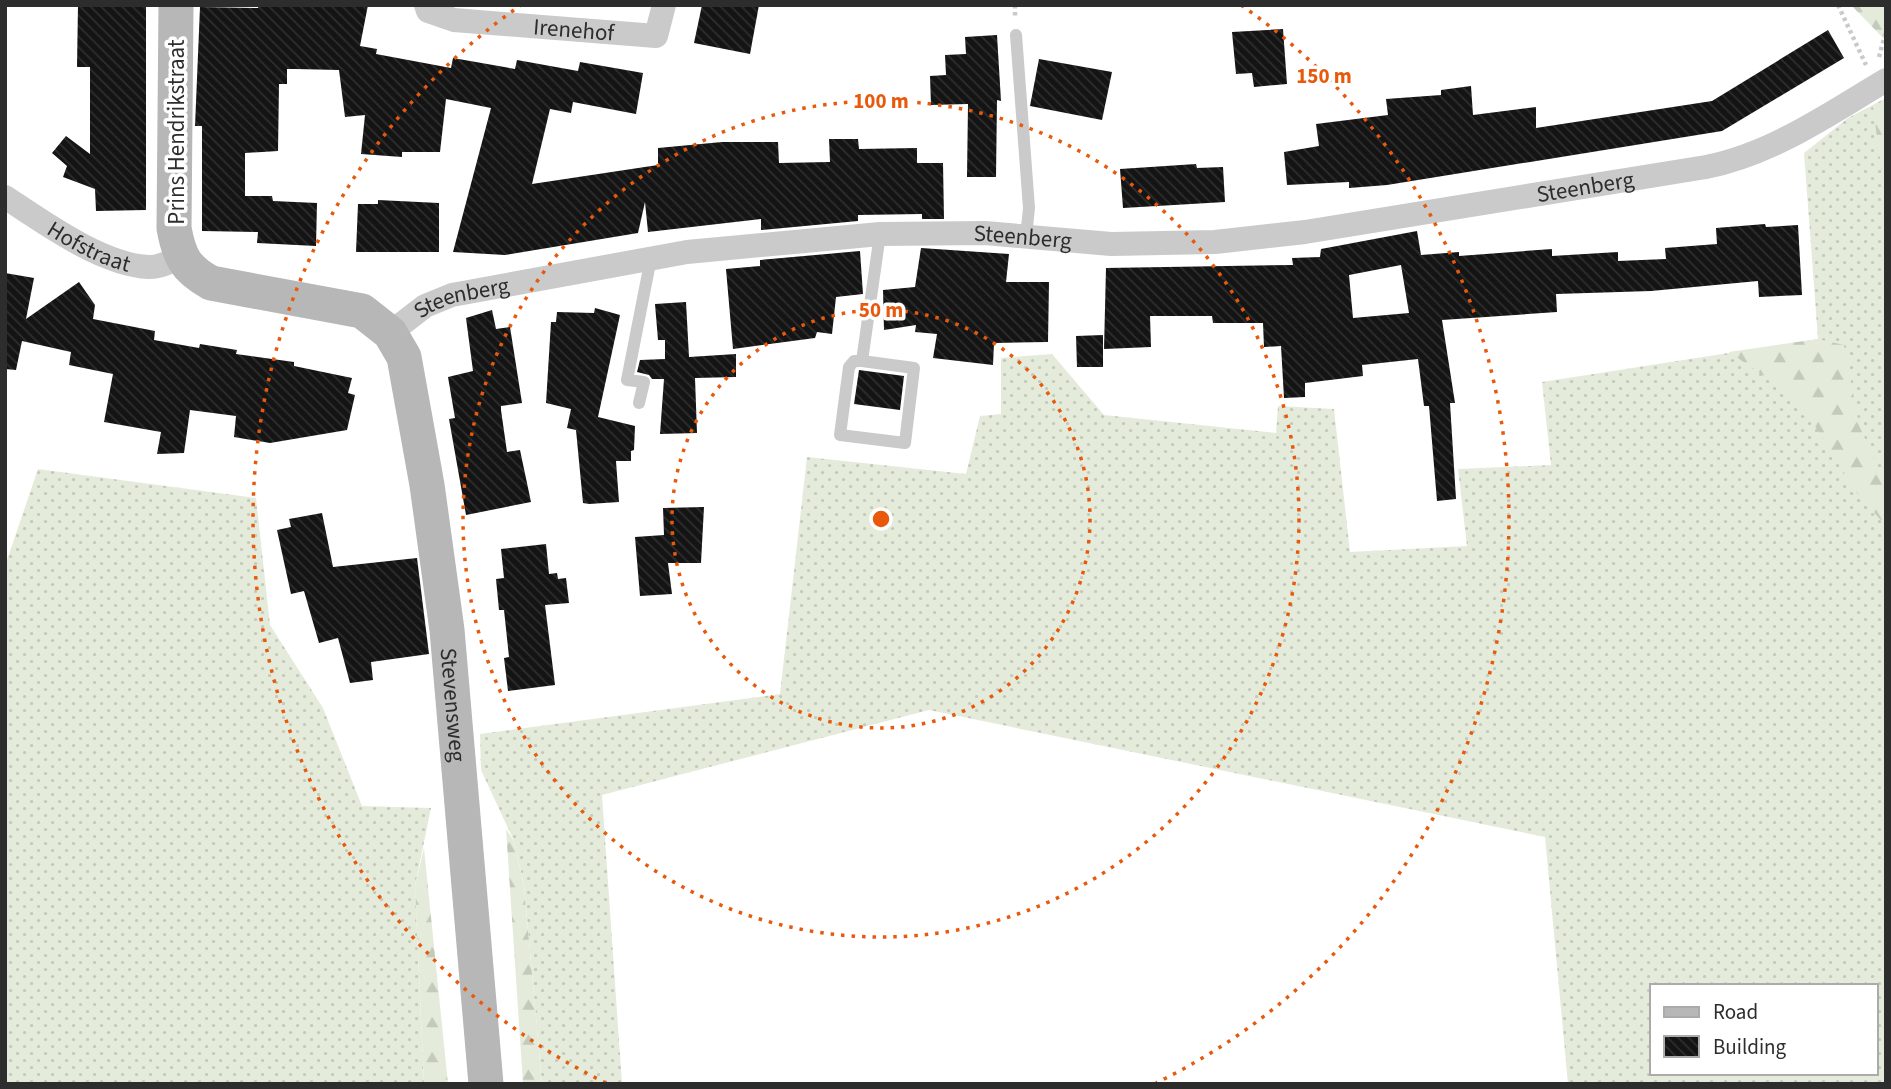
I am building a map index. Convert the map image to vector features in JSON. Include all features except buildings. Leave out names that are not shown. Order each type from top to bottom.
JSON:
[{"type":"street","name":"Prins Hendrikstraat","points":[[176,5],[174,228],[180,258]]},
{"type":"street","name":"Irenehof","points":[[426,5],[428,12],[454,20],[656,36],[664,5]]},
{"type":"street","name":"Steenberg","points":[[180,258],[192,271],[211,283],[362,311],[390,332],[425,306],[452,295],[726,246],[880,234],[964,233],[1111,244],[1215,242],[1305,232],[1706,167],[1749,155],[1778,143],[1881,83]]},
{"type":"street","name":"Hofstraat","points":[[5,197],[60,233],[113,258],[150,268],[180,258]]},
{"type":"street","name":"Stevensweg","points":[[390,332],[404,357],[442,586],[486,1084]]},
{"type":"lane","points":[[1016,36],[1029,208],[1026,237]]},
{"type":"lane","points":[[862,361],[880,234]]},
{"type":"lane","points":[[639,403],[644,382],[626,380],[651,258]]},
{"type":"lane","points":[[854,361],[862,361],[914,368],[905,443],[840,435],[849,366],[854,361]]},
{"type":"path","points":[[1838,5],[1881,83]]},
{"type":"path","points":[[1880,53],[1886,31]]},
{"type":"green space","points":[[1851,5],[1886,5],[1886,41]]},
{"type":"green space","points":[[1886,98],[1886,1084],[1568,1084],[1545,837],[929,710],[602,795],[622,1084],[542,1084],[524,885],[514,841],[481,770],[480,734],[780,694],[807,457],[966,474],[980,416],[1001,414],[1001,358],[1052,354],[1104,415],[1276,433],[1278,406],[1334,409],[1350,552],[1467,546],[1458,469],[1551,465],[1542,382],[1818,339],[1804,153],[1848,118]]},
{"type":"green space","points":[[1886,99],[1886,204],[1873,107]]},
{"type":"green space","points":[[1818,339],[1844,345],[1859,425],[1886,486],[1886,526],[1856,492],[1798,399],[1729,352]]},
{"type":"green space","points":[[38,469],[256,498],[270,625],[323,708],[362,806],[431,808],[415,886],[424,1084],[5,1084],[5,566]]},
{"type":"green space","points":[[506,829],[514,841],[524,886],[542,1084],[523,1084]]},
{"type":"green space","points":[[424,848],[448,1084],[424,1084],[415,886]]}]
